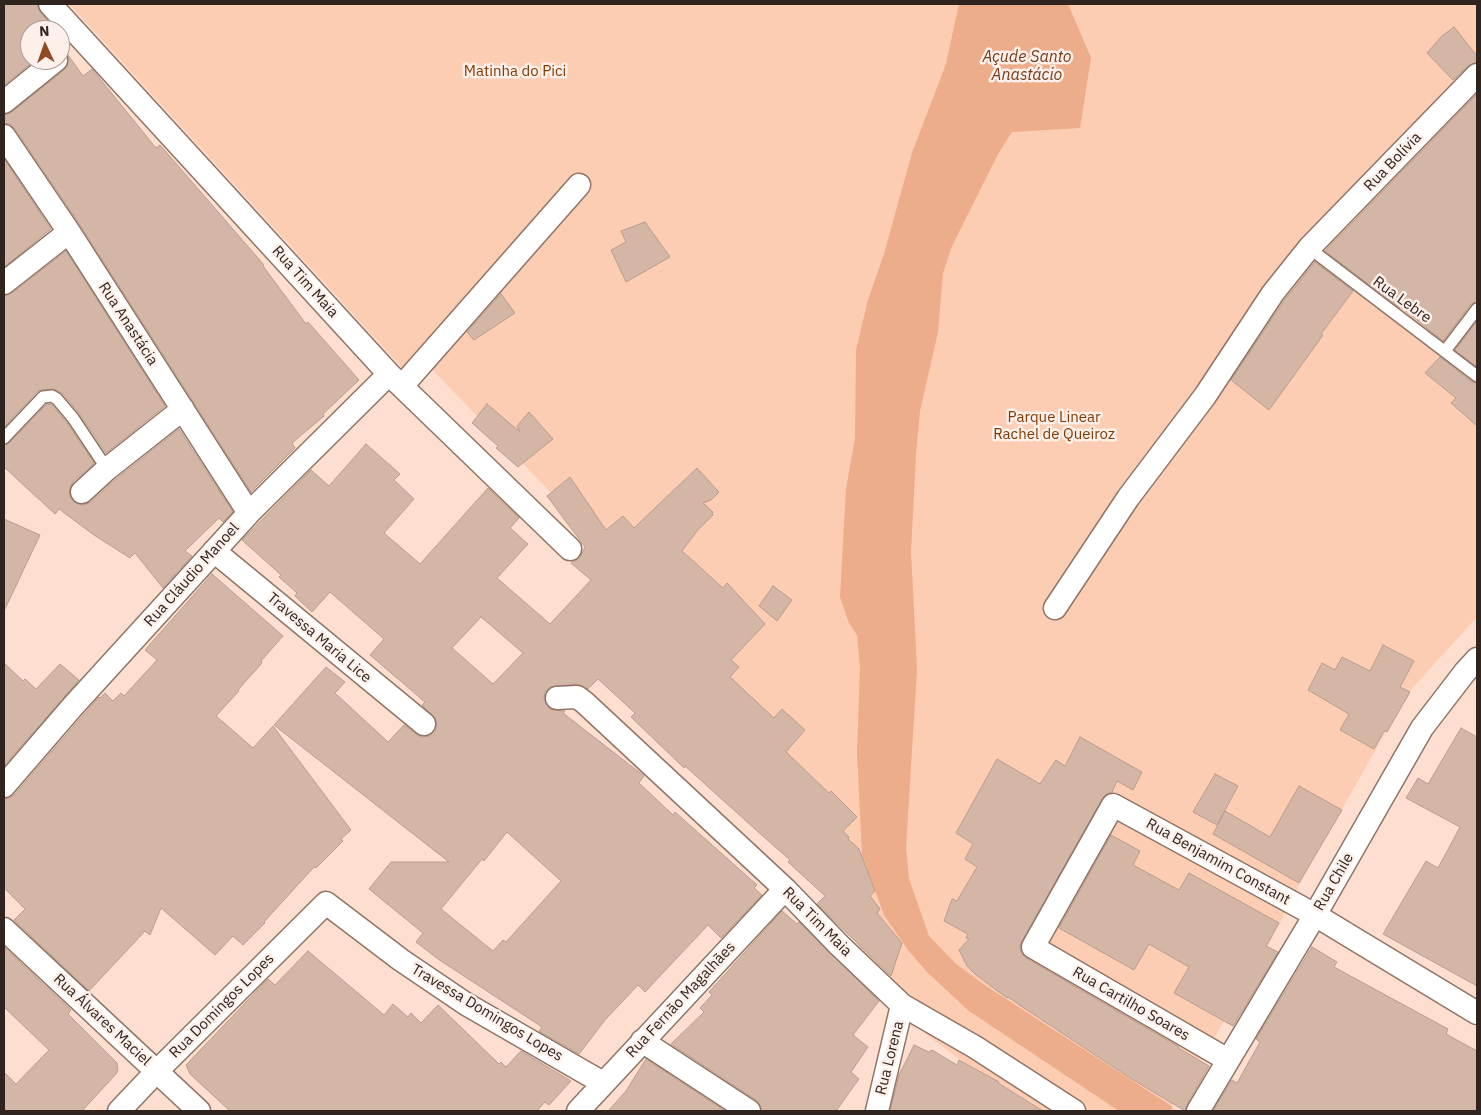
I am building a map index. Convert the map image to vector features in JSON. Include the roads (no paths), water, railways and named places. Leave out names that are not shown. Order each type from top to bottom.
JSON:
[{"type":"street","name":"Rua Tim Maia","points":[[50,4],[395,380],[570,549]]},
{"type":"street","points":[[70,49],[83,38]]},
{"type":"street","points":[[4,102],[44,70]]},
{"type":"street","name":"Rua Bolívia","points":[[1055,608],[1128,498],[1206,396],[1273,293],[1309,248],[1477,75]]},
{"type":"street","name":"Rua Anastácia","points":[[4,136],[69,232],[249,513]]},
{"type":"street","name":"Rua Cláudio Manoel","points":[[4,786],[74,705],[249,513],[395,380],[579,185]]},
{"type":"street","points":[[4,283],[69,232]]},
{"type":"street","points":[[82,492],[107,469],[183,409]]},
{"type":"street","name":"Travessa Maria Lice","points":[[214,551],[424,724]]},
{"type":"street","name":"Rua Chile","points":[[1198,1111],[1315,915],[1422,728],[1477,659]]},
{"type":"street","name":"Rua Tim Maia","points":[[558,698],[577,697],[584,702],[785,889],[839,945],[902,1005],[975,1047],[1074,1111]]},
{"type":"street","name":"Rua Benjamim Constant","points":[[1033,947],[1113,805],[1315,915],[1477,1013]]},
{"type":"street","name":"Rua Fernão Magalhães","points":[[578,1111],[785,889]]},
{"type":"street","name":"Rua Domingos Lopes","points":[[119,1111],[326,903]]},
{"type":"street","name":"Travessa Domingos Lopes","points":[[326,903],[401,960],[466,1004],[604,1082]]},
{"type":"street","name":"Rua Álvares Maciel","points":[[4,929],[200,1111]]},
{"type":"street","name":"Rua Cartilho Soares","points":[[1033,947],[1228,1060]]},
{"type":"street","name":"Rua Lorena","points":[[877,1111],[902,1005]]},
{"type":"street","points":[[642,1041],[749,1111]]},
{"type":"lane","name":"Rua Lebre","points":[[1309,248],[1477,376]]},
{"type":"lane","points":[[1445,350],[1477,309]]},
{"type":"lane","points":[[4,438],[43,397],[52,396],[57,399],[73,418],[107,469]]},
{"type":"water","name":"Açude Santo Anastácio","points":[[959,4],[1068,4],[1091,58],[1080,128],[1012,132],[998,154],[952,246],[943,273],[938,332],[920,411],[916,454],[911,552],[917,669],[906,848],[909,879],[929,936],[956,964],[986,986],[1173,1107],[1170,1111],[1119,1111],[969,1011],[927,972],[908,950],[884,915],[862,855],[857,752],[860,668],[857,635],[849,623],[840,597],[846,489],[855,438],[856,350],[868,300],[884,254],[912,153],[946,64]]},
{"type":"park label","name":"Matinha do Pici","points":[[515,72]]},
{"type":"park label","name":"Parque Linear Rachel de Queiroz","points":[[1054,426]]}]
